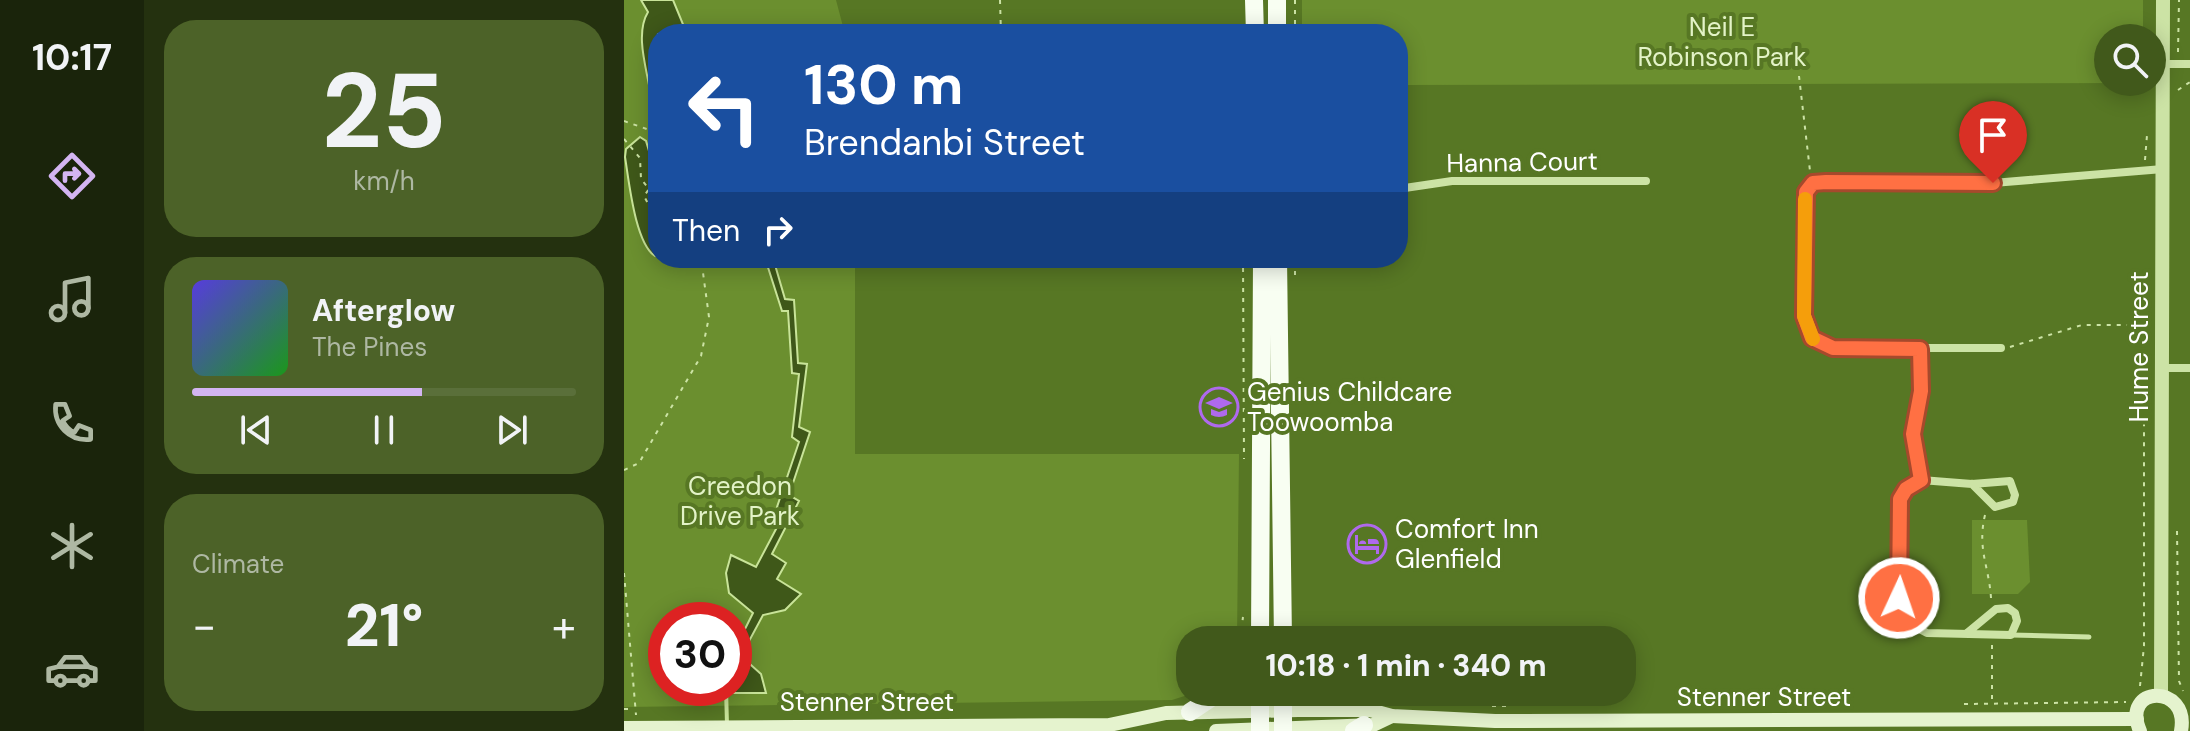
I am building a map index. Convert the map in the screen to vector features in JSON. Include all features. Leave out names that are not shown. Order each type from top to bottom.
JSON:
[{"type":"highway","points":[[1254,0],[1255,24]]},
{"type":"highway","points":[[1277,0],[1277,24]]},
{"type":"highway","points":[[1258,626],[1262,268]]},
{"type":"highway","points":[[1278,268],[1283,626]]},
{"type":"highway","points":[[1190,712],[1199,706]]},
{"type":"highway","points":[[1260,706],[1260,731]]},
{"type":"main road","points":[[2138,725],[2143,702],[2161,695],[2177,701],[2185,725]]},
{"type":"main road","name":"Stenner Street","points":[[624,728],[1066,728],[1109,725],[1166,713],[1228,706]]},
{"type":"main road","points":[[1337,706],[1345,710]]},
{"type":"main road","name":"Stenner Street","points":[[1216,731],[1260,731],[1283,715],[1345,710],[1370,710],[1392,716],[1601,722],[2138,725]]},
{"type":"main road","name":"Stenner Street","points":[[1283,715],[1359,728],[1392,716]]},
{"type":"main road","name":"Stenner Street","points":[[1109,725],[1141,731]]},
{"type":"street","name":"Hume Street","points":[[2161,695],[2163,169],[2170,64],[2163,0]]},
{"type":"street","points":[[2170,64],[2190,64]]},
{"type":"street","points":[[2001,348],[1833,348],[1812,338],[1804,316],[1804,209],[1806,192],[1813,183],[1993,183],[2163,169]]},
{"type":"street","name":"Hanna Court","points":[[1408,188],[1452,181],[1646,181]]},
{"type":"street","points":[[1920,349],[1921,391],[1913,434],[1921,480]]},
{"type":"street","points":[[2163,368],[2190,368]]},
{"type":"street","points":[[1967,633],[1996,609],[2008,608],[2015,613],[2017,621],[2011,635],[1927,633],[1906,622],[1901,609],[1900,499],[1906,489],[1921,480],[1972,484],[2001,479],[2010,481],[2015,495],[2013,502],[2007,507],[1995,507],[1972,484]]},
{"type":"lane","points":[[2011,635],[2089,637]]},
{"type":"path","points":[[1000,0],[1001,24]]},
{"type":"path","points":[[1295,0],[1295,24]]},
{"type":"path","points":[[2179,0],[2170,64],[2177,91],[2190,82]]},
{"type":"path","points":[[1799,76],[1813,183]]},
{"type":"path","points":[[624,121],[648,128]]},
{"type":"path","points":[[625,140],[640,158],[641,179],[648,188]]},
{"type":"path","points":[[624,470],[639,463],[701,356],[709,317],[701,268]]},
{"type":"path","points":[[1243,268],[1243,451]]},
{"type":"path","points":[[2001,348],[2023,345],[2082,325],[2163,325]]},
{"type":"path","points":[[2140,684],[2144,646],[2144,419]]},
{"type":"path","points":[[1989,502],[1980,535],[1981,556],[1996,609]]},
{"type":"path","points":[[2177,530],[2179,681],[2187,695]]},
{"type":"path","points":[[624,573],[636,709],[624,709]]},
{"type":"path","points":[[1992,640],[1992,704]]},
{"type":"path","points":[[1961,704],[2121,703]]},
{"type":"green space","name":"Creedon Drive Park","points":[[624,0],[836,0],[842,24],[648,24],[648,268],[855,268],[855,454],[1239,454],[1237,626],[1176,626],[1176,699],[752,705],[752,602],[648,602],[648,706],[702,706],[624,707]]},
{"type":"green space","name":"Neil E Robinson Park","points":[[1302,0],[2143,0],[2143,24],[2094,24],[2094,83],[1408,85],[1408,24],[1302,24]]},
{"type":"green space","points":[[1972,520],[2027,520],[2030,582],[2018,594],[1972,594]]},
{"type":"shaded area","points":[[641,0],[673,0],[683,24],[648,24],[648,81],[642,31],[648,12]]},
{"type":"shaded area","points":[[640,137],[648,148],[648,249],[642,238],[631,195],[626,149]]},
{"type":"shaded area","points":[[768,268],[776,268],[785,299],[794,300],[798,363],[807,364],[799,427],[810,432],[789,495],[799,501],[772,554],[786,563],[777,579],[801,594],[785,610],[763,615],[752,636],[752,602],[740,602],[729,593],[726,573],[731,555],[756,567],[785,512],[777,507],[799,442],[792,437],[799,374],[792,373],[788,311],[782,311]]},
{"type":"shaded area","points":[[752,666],[761,674],[766,693],[752,693]]},
{"type":"waterway","points":[[726,706],[727,725]]},
{"type":"slow traffic","points":[[1805,199],[1804,316],[1806,328],[1813,339]]},
{"type":"place","name":"Genius Childcare Toowoomba","points":[[1219,407]]},
{"type":"place","name":"Comfort Inn Glenfield","points":[[1367,544]]},
{"type":"route","points":[[1899,598],[1900,499],[1906,489],[1921,480],[1913,434],[1921,391],[1920,349],[1833,348],[1821,345],[1812,338],[1804,316],[1806,192],[1813,183],[1826,182],[1993,183]]}]
